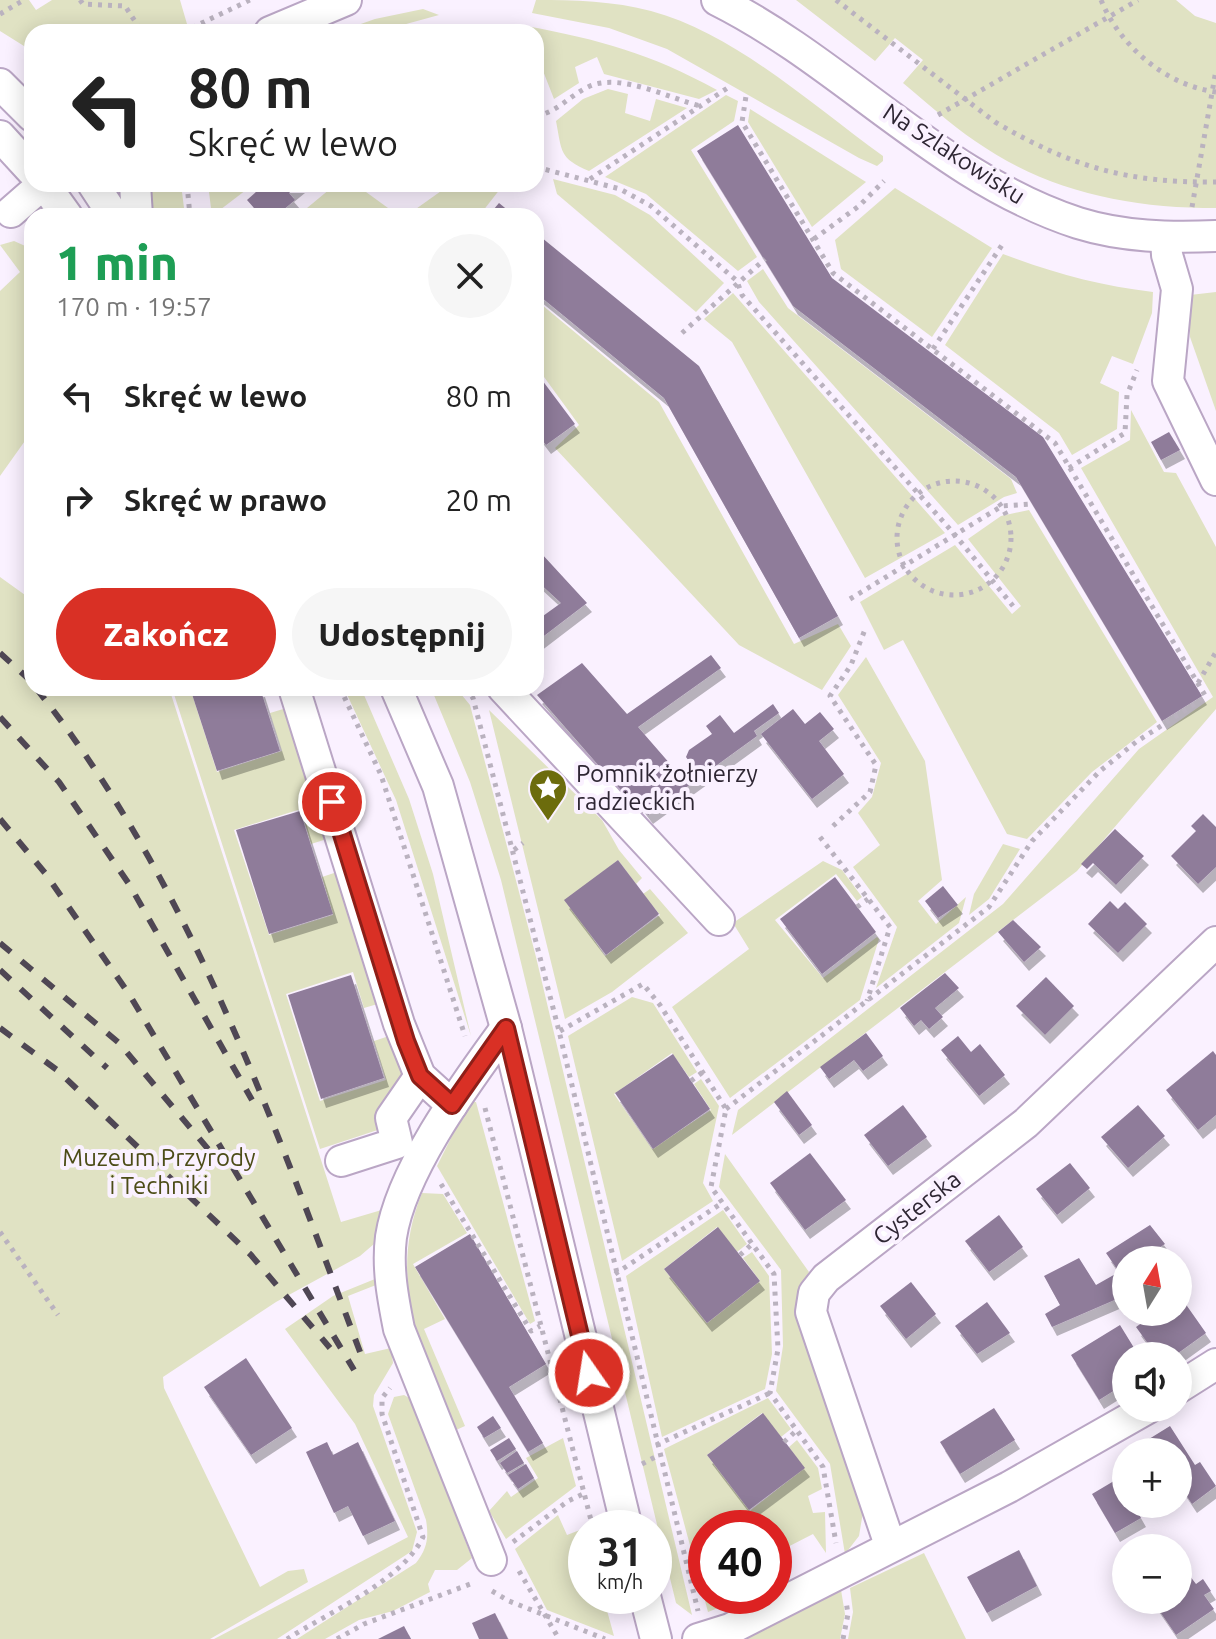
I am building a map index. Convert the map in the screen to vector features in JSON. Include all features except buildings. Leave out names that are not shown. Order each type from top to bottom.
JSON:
[{"type":"street","points":[[289,24],[346,0]]},
{"type":"street","name":"Na Szlakowisku","points":[[717,0],[795,46],[965,167],[1027,202],[1079,223],[1166,238],[1216,236]]},
{"type":"street","points":[[0,70],[24,79]]},
{"type":"street","points":[[0,84],[24,108]]},
{"type":"street","points":[[0,136],[24,162]]},
{"type":"street","points":[[11,212],[35,192]]},
{"type":"street","points":[[1166,238],[1167,255],[1177,289],[1168,381],[1216,480]]},
{"type":"street","points":[[296,696],[399,1024],[420,1076],[452,1105]]},
{"type":"street","points":[[399,696],[438,786],[506,1028],[623,1510]]},
{"type":"street","points":[[510,696],[719,920]]},
{"type":"street","name":"Cysterska","points":[[890,1545],[811,1312],[814,1293],[826,1278],[1026,1123],[1216,942]]},
{"type":"street","points":[[494,1562],[399,1329],[391,1290],[390,1252],[400,1200],[452,1105],[506,1028]]},
{"type":"street","points":[[341,1161],[397,1143],[391,1118],[420,1076]]},
{"type":"street","points":[[1192,1379],[1216,1364]]},
{"type":"street","points":[[701,1638],[730,1629],[1009,1487],[1123,1422]]},
{"type":"street","points":[[650,1614],[656,1639]]},
{"type":"path","points":[[0,14],[24,0]]},
{"type":"path","points":[[80,0],[83,4],[125,6],[137,24]]},
{"type":"path","points":[[200,24],[250,0]]},
{"type":"path","points":[[836,0],[995,122],[1064,158],[1119,176],[1164,182],[1216,182]]},
{"type":"path","points":[[1101,0],[1108,18],[1128,44],[1152,65],[1180,81],[1214,91]]},
{"type":"path","points":[[933,118],[1138,0]]},
{"type":"path","points":[[1191,216],[1216,70]]},
{"type":"path","points":[[544,114],[551,113],[577,94],[603,83],[618,83],[700,106]]},
{"type":"path","points":[[589,179],[729,87]]},
{"type":"path","points":[[746,96],[742,122],[833,273],[1055,443],[1073,481],[1206,697],[1136,742],[1082,788],[1032,841],[989,907],[726,1109],[711,1187],[774,1274],[778,1349],[770,1393],[823,1467],[841,1572]]},
{"type":"path","points":[[544,169],[620,189],[651,206],[737,281],[742,295],[956,536],[1013,606]]},
{"type":"path","points":[[814,239],[859,206],[884,181]]},
{"type":"path","points":[[933,349],[1002,245]]},
{"type":"path","points":[[682,333],[765,259]]},
{"type":"path","points":[[1069,468],[1125,433],[1127,395]]},
{"type":"path","points":[[953,480],[980,487],[1002,506],[1012,537],[1010,553],[992,581],[970,593],[945,594],[915,580],[898,548],[898,528],[904,509],[917,494],[933,484],[953,480]]},
{"type":"path","points":[[850,599],[1002,506],[1032,504]]},
{"type":"path","points":[[833,826],[870,792],[876,765],[830,696],[851,665],[866,627]]},
{"type":"path","points":[[1198,683],[1216,652]]},
{"type":"path","points":[[344,696],[381,775],[475,1070],[588,1510]]},
{"type":"path","points":[[472,696],[559,1031],[701,1638]]},
{"type":"path","points":[[820,837],[890,927],[867,1001]]},
{"type":"path","points":[[514,850],[523,843]]},
{"type":"path","points":[[857,907],[868,899]]},
{"type":"path","points":[[559,1031],[643,984],[726,1109]]},
{"type":"path","points":[[691,1081],[703,1072]]},
{"type":"path","points":[[424,1156],[531,1331],[541,1326]]},
{"type":"path","points":[[615,1274],[722,1203]]},
{"type":"path","points":[[0,1232],[58,1315]]},
{"type":"path","points":[[740,1255],[752,1244]]},
{"type":"path","points":[[287,1639],[414,1557],[423,1537],[382,1414],[382,1398],[395,1382],[416,1376]]},
{"type":"path","points":[[656,1445],[770,1393]]},
{"type":"path","points":[[784,1442],[797,1430]]},
{"type":"path","points":[[584,1494],[568,1501],[494,1562],[491,1590],[509,1601],[605,1639]]},
{"type":"path","points":[[494,1562],[559,1639]]},
{"type":"path","points":[[337,1639],[364,1624],[470,1585]]},
{"type":"green space","points":[[0,0],[29,0],[36,10],[52,0],[180,0],[187,24],[24,24],[24,46],[0,31]]},
{"type":"green space","points":[[536,0],[623,5],[683,22],[713,36],[773,73],[883,156],[883,161],[877,166],[859,158],[667,49],[609,28],[532,13]]},
{"type":"green space","points":[[796,0],[1176,0],[1195,16],[1216,23],[1216,208],[1121,200],[1060,185],[1031,173],[975,141],[903,83],[923,60],[895,38],[875,61]]},
{"type":"green space","points":[[423,9],[439,15],[406,24],[361,24]]},
{"type":"green space","points":[[544,30],[624,49],[669,66],[717,90],[699,99],[604,74],[597,57],[575,67],[579,83],[554,99],[544,73]]},
{"type":"green space","points":[[608,89],[628,94],[625,113],[650,121],[656,99],[687,108],[589,171],[567,158],[559,140],[556,121],[583,99]]},
{"type":"green space","points":[[726,95],[738,101],[734,121],[691,150],[757,257],[738,271],[646,194],[605,177]]},
{"type":"green space","points":[[750,109],[866,182],[812,227],[748,122]]},
{"type":"green space","points":[[553,179],[615,195],[650,215],[724,283],[696,312],[557,194]]},
{"type":"green space","points":[[895,188],[992,248],[932,337],[841,269],[835,240]]},
{"type":"green space","points":[[151,192],[182,192],[184,208],[152,208]]},
{"type":"green space","points":[[209,192],[243,192],[222,208],[211,208]]},
{"type":"green space","points":[[326,192],[366,192],[388,208],[307,208]]},
{"type":"green space","points":[[440,192],[498,192],[485,208],[417,208]]},
{"type":"green space","points":[[14,241],[24,245],[24,442],[0,476],[0,291],[20,272],[0,245]]},
{"type":"green space","points":[[1003,254],[1077,278],[1153,292],[1152,313],[1133,364],[1112,356],[1100,383],[1119,392],[1117,429],[1072,455],[1059,433],[945,345]]},
{"type":"green space","points":[[763,269],[788,308],[1011,479],[1017,493],[1004,497],[958,525],[759,302],[747,281]]},
{"type":"green space","points":[[1216,292],[1216,411],[1190,337],[1190,295]]},
{"type":"green space","points":[[733,293],[945,533],[865,578],[732,342],[704,319]]},
{"type":"green space","points":[[544,307],[659,402],[794,644],[838,624],[851,646],[822,690],[739,645],[555,448],[579,425],[544,377]]},
{"type":"green space","points":[[1131,410],[1164,472],[1176,473],[1216,547],[1216,709],[1077,871],[732,1135],[738,1110],[1003,904],[1139,749],[1213,697],[1081,468],[1130,440]]},
{"type":"green space","points":[[1029,510],[1157,722],[1092,772],[1027,839],[1007,834],[903,640],[884,650],[860,602],[955,545],[1012,614],[1021,606],[968,539],[1001,516]]},
{"type":"green space","name":"Muzeum Przyrody i Techniki","points":[[0,577],[24,594],[24,696],[172,696],[341,1222],[385,1209],[374,1244],[360,1256],[276,1302],[163,1377],[164,1388],[260,1587],[288,1571],[304,1569],[308,1582],[210,1639],[0,1639]]},
{"type":"green space","points":[[866,657],[925,761],[942,880],[918,901],[936,924],[966,897],[959,923],[876,988],[897,927],[853,867],[880,845],[858,813],[872,797],[881,763],[838,695]]},
{"type":"green space","points":[[175,696],[193,696],[217,772],[282,751],[270,713],[290,707],[330,838],[311,844],[301,809],[234,830],[269,935],[333,915],[322,877],[340,871],[381,1003],[364,1008],[353,972],[286,994],[320,1101],[386,1080],[374,1041],[389,1036],[407,1088],[416,1103],[408,1120],[320,1149]]},
{"type":"green space","points":[[348,696],[364,696],[409,799],[433,874],[471,1036],[396,800]]},
{"type":"green space","points":[[434,696],[463,696],[470,705],[536,957],[667,1510],[653,1510],[501,880],[470,782]]},
{"type":"green space","points":[[489,710],[602,820],[619,850],[642,878],[636,884],[618,860],[567,900],[605,956],[660,915],[643,894],[650,889],[688,933],[612,992],[565,1019]]},
{"type":"green space","points":[[1003,844],[1020,849],[989,899],[969,915],[974,894]]},
{"type":"green space","points":[[823,861],[842,870],[862,897],[857,901],[836,874],[775,920],[823,978],[877,937],[879,939],[860,1000],[730,1098],[672,1007],[749,949],[733,923]]},
{"type":"green space","points":[[632,997],[653,1003],[697,1072],[689,1077],[672,1053],[614,1094],[652,1149],[711,1110],[694,1084],[701,1079],[719,1106],[703,1183],[713,1201],[622,1261],[568,1036]]},
{"type":"green space","points":[[469,1102],[476,1102],[535,1321],[530,1324],[437,1166]]},
{"type":"green space","points":[[725,1154],[809,1272],[798,1293],[863,1512],[859,1536],[845,1554],[830,1464],[776,1391],[783,1346],[781,1270],[719,1187]]},
{"type":"green space","points":[[422,1193],[443,1194],[467,1233],[413,1264],[445,1319],[424,1329],[465,1426],[456,1430],[420,1344],[412,1314],[407,1255],[412,1224]]},
{"type":"green space","points":[[723,1210],[747,1244],[737,1252],[717,1227],[664,1269],[707,1323],[760,1281],[743,1258],[752,1252],[769,1276],[772,1354],[765,1389],[662,1437],[626,1276]]},
{"type":"green space","points":[[375,1279],[376,1285],[348,1296],[365,1354],[391,1348],[393,1363],[374,1395],[373,1406],[417,1532],[412,1551],[277,1639],[214,1639],[408,1537],[355,1424],[285,1329],[333,1296]]},
{"type":"green space","points":[[404,1395],[411,1399],[472,1558],[457,1570],[435,1570],[428,1584],[430,1592],[393,1611],[359,1620],[325,1639],[297,1639],[416,1563],[423,1553],[427,1538],[426,1520],[388,1414],[394,1397]]},
{"type":"green space","points":[[768,1398],[791,1429],[781,1437],[762,1413],[707,1455],[749,1510],[688,1510],[688,1538],[664,1449]]},
{"type":"green space","points":[[563,1438],[576,1486],[506,1539],[489,1511],[507,1491],[511,1497],[538,1478],[526,1458]]},
{"type":"green space","points":[[797,1440],[818,1468],[822,1489],[808,1496],[813,1513],[825,1512],[826,1553],[813,1534],[792,1545],[792,1510],[751,1510],[804,1468],[789,1447]]},
{"type":"green space","points":[[558,1515],[568,1535],[568,1614],[608,1614],[614,1636],[547,1610],[515,1549]]},
{"type":"green space","points":[[672,1531],[688,1598],[688,1612],[676,1603],[672,1586]]},
{"type":"green space","points":[[924,1553],[966,1639],[848,1639],[853,1612],[850,1588]]},
{"type":"green space","points":[[841,1590],[845,1614],[840,1639],[742,1639]]},
{"type":"railway","points":[[0,653],[24,675]]},
{"type":"railway","points":[[42,696],[92,765],[142,845],[186,928],[263,1100],[365,1365]]},
{"type":"railway","points":[[0,717],[59,782],[129,884],[252,1100]]},
{"type":"railway","points":[[0,819],[45,873],[129,994],[354,1370]]},
{"type":"railway","points":[[0,943],[119,1043],[219,1162]]},
{"type":"railway","points":[[0,970],[107,1068]]},
{"type":"railway","points":[[0,1028],[57,1070],[251,1255],[330,1348]]},
{"type":"place","name":"Pomnik żołnierzy radzieckich","points":[[548,822]]},
{"type":"route","points":[[332,802],[399,1024],[420,1076],[452,1105],[506,1028],[589,1373]]}]
